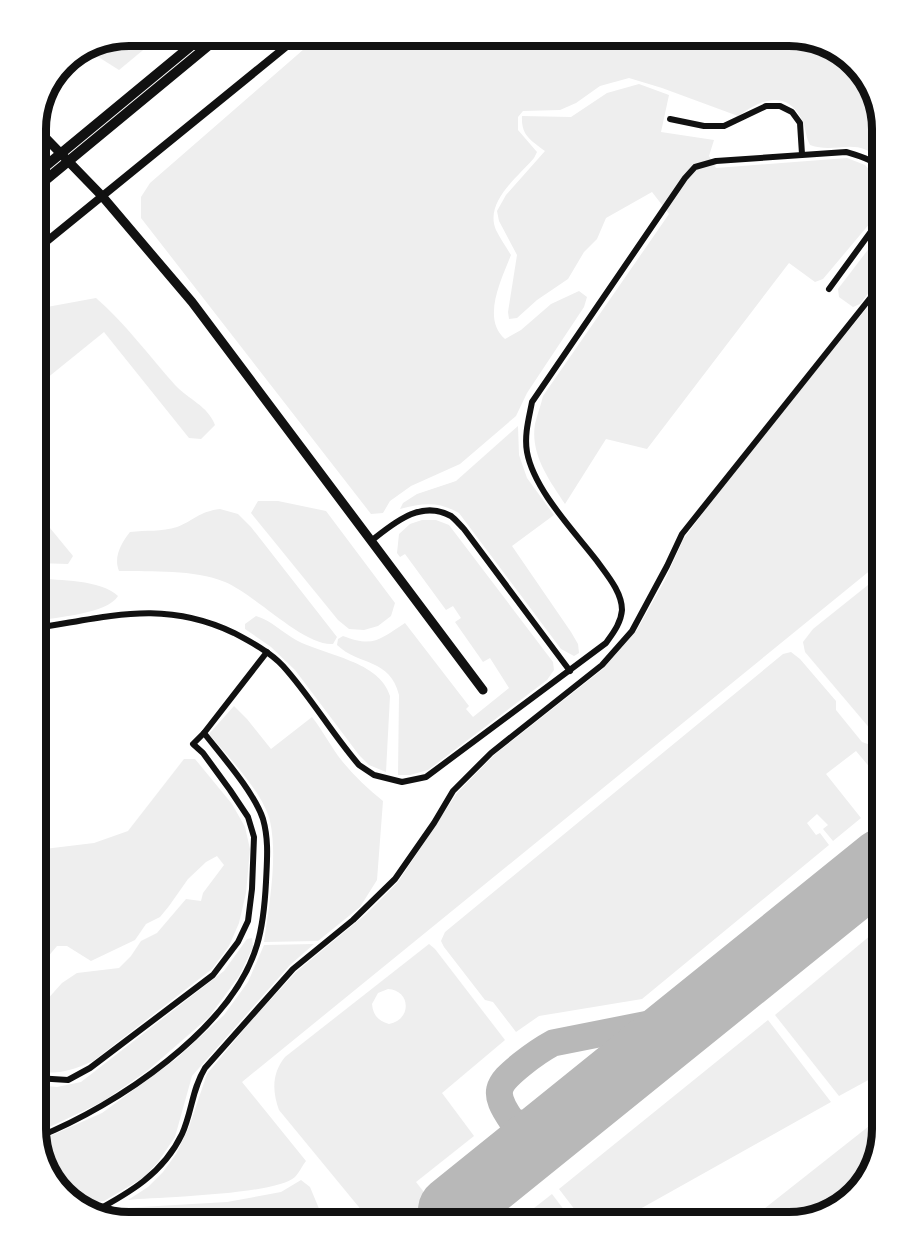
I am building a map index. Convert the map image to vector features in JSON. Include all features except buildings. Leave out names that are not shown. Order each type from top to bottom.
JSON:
[{"type":"highway","points":[[47,165],[191,46]]},
{"type":"highway","points":[[47,179],[208,46]]},
{"type":"main road","points":[[47,241],[286,46]]},
{"type":"main road","points":[[47,138],[102,196],[227,346],[483,690]]},
{"type":"street","points":[[670,118],[704,126],[724,126],[766,106],[780,106],[792,112],[800,123],[802,154]]},
{"type":"street","points":[[47,626],[141,612],[164,612],[214,623],[267,652],[283,666],[359,765],[374,775],[402,782],[426,777],[606,643],[618,625],[622,610],[619,596],[610,579],[546,494],[533,471],[527,452],[526,432],[532,402],[685,178],[695,167],[716,161],[846,152],[865,157],[872,163]]},
{"type":"street","points":[[829,289],[872,230]]},
{"type":"street","points":[[103,1208],[154,1174],[182,1133],[196,1082],[205,1068],[293,969],[353,920],[395,879],[434,823],[453,790],[491,753],[602,665],[632,631],[682,534],[872,296]]},
{"type":"street","points":[[370,541],[409,514],[420,510],[441,512],[452,516],[570,670]]},
{"type":"street","points":[[46,1079],[68,1080],[90,1068],[213,975],[238,942],[248,921],[254,837],[248,817],[203,753],[194,744],[267,652]]},
{"type":"street","points":[[46,1134],[66,1126],[110,1102],[147,1077],[208,1025],[224,1006],[244,975],[257,945],[265,901],[268,844],[262,817],[252,797],[204,733]]},
{"type":"shaded area","points":[[148,46],[119,70],[94,54],[113,48]]},
{"type":"shaded area","points":[[307,46],[806,48],[836,60],[852,75],[866,97],[872,118],[872,153],[855,147],[829,148],[810,145],[804,124],[795,109],[780,100],[763,102],[738,116],[629,78],[600,86],[576,103],[560,110],[523,111],[518,117],[518,130],[537,152],[504,191],[495,210],[496,230],[511,255],[496,298],[494,310],[498,331],[505,339],[521,330],[551,304],[579,291],[587,297],[584,307],[527,393],[516,416],[460,464],[411,486],[390,501],[383,513],[371,514],[141,218],[141,197],[150,183]]},
{"type":"shaded area","points":[[639,84],[669,95],[661,132],[714,140],[709,156],[716,168],[847,158],[865,165],[872,173],[872,221],[823,279],[815,282],[789,263],[647,449],[606,439],[565,504],[542,466],[535,446],[535,424],[543,396],[669,214],[652,192],[606,218],[597,239],[584,252],[568,279],[537,300],[517,318],[509,319],[508,312],[517,255],[499,221],[497,211],[506,195],[545,151],[525,133],[522,116],[571,117],[607,93]]},
{"type":"shaded area","points":[[872,244],[872,288],[860,304],[853,307],[839,297],[838,289]]},
{"type":"shaded area","points":[[96,298],[127,329],[175,385],[208,413],[215,425],[201,439],[189,438],[104,332],[47,378],[47,307]]},
{"type":"shaded area","points":[[872,302],[872,569],[242,1082],[306,1161],[295,1177],[265,1188],[128,1200],[148,1187],[176,1154],[189,1127],[207,1074],[250,1022],[296,972],[365,915],[398,882],[457,793],[494,755],[603,669],[637,630],[665,580],[683,540],[728,479]]},
{"type":"shaded area","points":[[518,426],[519,455],[527,478],[554,515],[512,546],[578,644],[579,653],[574,656],[561,649],[459,513],[444,506],[430,504],[400,509],[403,503],[417,494],[456,481]]},
{"type":"shaded area","points":[[258,501],[278,501],[326,511],[395,603],[391,616],[378,626],[364,630],[349,629],[338,620],[251,513]]},
{"type":"shaded area","points":[[220,509],[238,514],[251,527],[337,637],[333,644],[308,637],[294,629],[251,597],[225,582],[186,573],[119,571],[118,555],[121,545],[130,532],[171,529],[197,516]]},
{"type":"shaded area","points":[[422,520],[436,520],[449,525],[553,662],[554,670],[547,680],[428,770],[410,775],[398,775],[399,695],[395,683],[381,668],[346,652],[337,645],[338,639],[343,636],[362,641],[376,640],[405,623],[469,706],[466,709],[473,717],[509,688],[490,658],[483,662],[455,622],[461,618],[453,606],[446,610],[405,554],[400,557],[397,553],[399,534],[410,524]]},
{"type":"shaded area","points":[[47,524],[73,556],[68,564],[47,563]]},
{"type":"shaded area","points":[[47,579],[101,586],[118,596],[104,607],[47,619]]},
{"type":"shaded area","points":[[872,582],[872,731],[805,652],[803,642],[813,629]]},
{"type":"shaded area","points":[[256,616],[267,620],[308,646],[364,667],[384,684],[390,696],[386,772],[369,765],[359,755],[295,670],[271,647],[245,629],[245,624]]},
{"type":"shaded area","points":[[791,652],[800,659],[836,701],[836,710],[862,742],[872,746],[872,770],[856,751],[826,774],[861,818],[833,841],[823,829],[828,825],[817,814],[807,823],[816,835],[820,833],[829,845],[642,999],[539,1016],[516,1032],[493,1002],[485,1000],[444,947],[441,941],[445,932],[783,654]]},
{"type":"shaded area","points":[[234,706],[271,749],[312,717],[347,767],[383,801],[377,880],[360,907],[318,941],[264,942],[273,866],[270,821],[253,787],[209,734]]},
{"type":"shaded area","points":[[184,759],[195,759],[232,804],[245,827],[250,849],[246,893],[239,923],[229,946],[212,969],[93,1061],[65,1071],[46,1073],[46,1001],[62,983],[77,973],[119,968],[141,941],[157,933],[186,899],[201,901],[203,893],[224,865],[217,856],[206,862],[188,879],[160,917],[146,924],[135,940],[91,961],[67,946],[57,946],[46,959],[46,849],[94,843],[128,831]]},
{"type":"shaded area","points":[[872,934],[872,1078],[839,1096],[775,1015]]},
{"type":"shaded area","points":[[252,938],[253,947],[239,976],[209,1017],[147,1071],[102,1102],[46,1129],[46,1086],[57,1087],[81,1082],[224,971],[247,939]]},
{"type":"shaded area","points":[[314,944],[290,965],[192,1076],[175,1137],[158,1162],[143,1178],[104,1201],[91,1202],[79,1195],[58,1171],[49,1151],[47,1138],[102,1113],[176,1059],[224,1015],[248,982],[264,945]]},
{"type":"shaded area","points":[[429,944],[505,1040],[442,1093],[474,1136],[416,1182],[439,1212],[363,1212],[279,1110],[274,1082],[285,1057]],"holes":[[[388,989],[401,994],[406,1005],[402,1017],[389,1024],[377,1017],[372,1004],[378,993]]]},
{"type":"shaded area","points":[[768,1020],[831,1102],[635,1212],[577,1212],[559,1189]]},
{"type":"shaded area","points":[[872,1124],[872,1141],[866,1162],[855,1180],[840,1195],[811,1210],[760,1212]]},
{"type":"shaded area","points":[[301,1180],[310,1187],[320,1212],[124,1212],[110,1210],[227,1202],[281,1192]]},
{"type":"shaded area","points":[[552,1194],[566,1212],[529,1212]]},
{"type":"taxiway","points":[[557,1126],[535,1128],[512,1121],[501,1103],[502,1084],[522,1064],[553,1043],[694,1015]]},
{"type":"runway","points":[[452,1210],[872,871]]}]
